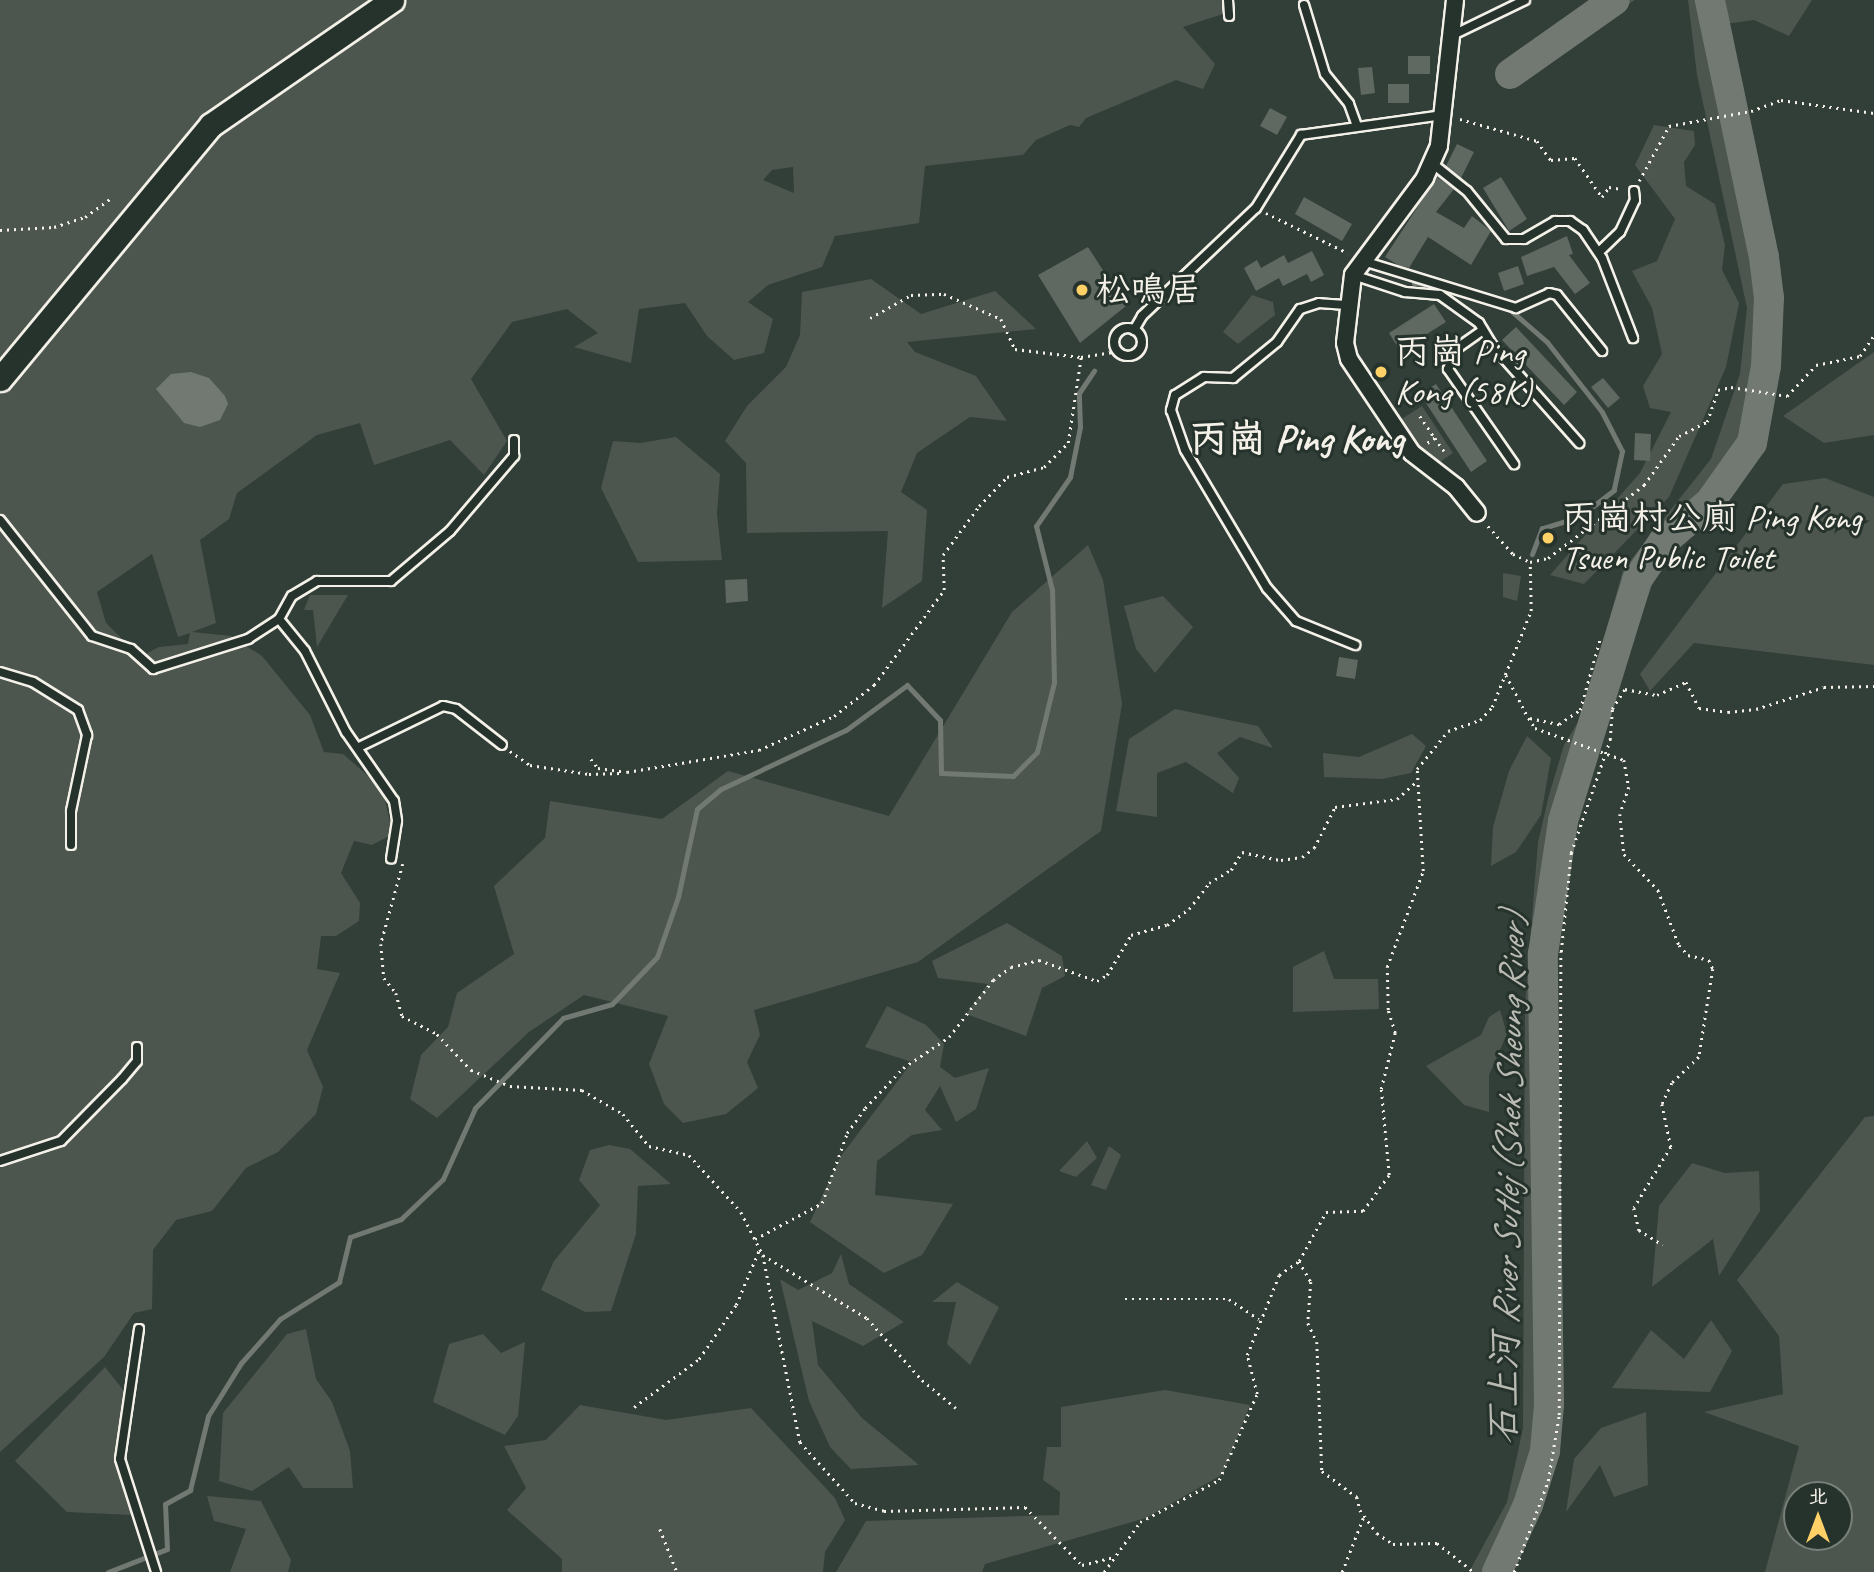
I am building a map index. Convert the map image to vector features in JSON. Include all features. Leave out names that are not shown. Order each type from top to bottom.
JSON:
[{"type":"main road","points":[[0,379],[211,125],[392,0]]},
{"type":"street","points":[[1455,0],[1445,114],[1433,164],[1361,260],[1353,275],[1346,305],[1349,359],[1412,453],[1456,487],[1477,513]]},
{"type":"lane","points":[[1228,0],[1229,16]]},
{"type":"lane","points":[[1453,35],[1525,0]]},
{"type":"lane","points":[[1304,5],[1325,74],[1349,104],[1357,126]]},
{"type":"lane","points":[[1134,330],[1142,316],[1256,208],[1301,135],[1445,114]]},
{"type":"lane","points":[[1433,164],[1468,191],[1506,239],[1524,239],[1555,221],[1570,220],[1599,252],[1633,338]]},
{"type":"lane","points":[[1599,252],[1620,232],[1635,200],[1634,191]]},
{"type":"lane","points":[[1361,260],[1516,309],[1549,293],[1557,295],[1602,351]]},
{"type":"lane","points":[[1353,275],[1405,292],[1440,295],[1483,330],[1579,443]]},
{"type":"lane","points":[[1346,305],[1319,303],[1300,309],[1277,342],[1233,378],[1204,377],[1175,395],[1171,410],[1185,450],[1267,588],[1296,621],[1356,645]]},
{"type":"lane","points":[[1483,330],[1457,348],[1448,369],[1514,464]]},
{"type":"lane","points":[[0,520],[92,636],[131,649],[153,669],[248,639],[279,619],[292,596],[317,581],[391,581],[450,531],[514,456],[514,440]]},
{"type":"lane","points":[[279,619],[305,651],[359,747],[394,801],[397,821],[391,859]]},
{"type":"lane","points":[[0,672],[33,682],[78,710],[88,736],[71,811],[71,845]]},
{"type":"lane","points":[[359,747],[443,706],[456,709],[502,745]]},
{"type":"lane","points":[[0,1161],[61,1141],[122,1079],[136,1061],[136,1047]]},
{"type":"lane","points":[[139,1329],[120,1459],[156,1572]]},
{"type":"path","points":[[1445,114],[1537,141],[1551,160],[1575,158],[1602,197],[1609,187],[1634,191],[1669,126],[1751,111],[1781,100],[1808,100],[1874,113]]},
{"type":"path","points":[[0,230],[54,227],[85,217],[110,199]]},
{"type":"path","points":[[1256,208],[1361,260]]},
{"type":"path","points":[[870,318],[911,295],[944,294],[1001,319],[1015,349],[1081,357],[1113,352]]},
{"type":"path","points":[[1477,513],[1513,554],[1530,562],[1548,558],[1627,500],[1679,436],[1707,422],[1718,390],[1735,387],[1772,397],[1790,395],[1816,365],[1858,358],[1874,335]]},
{"type":"path","points":[[502,745],[530,765],[589,775],[627,772],[759,750],[834,716],[874,685],[944,590],[943,555],[979,506],[1007,477],[1044,467],[1068,443],[1081,357]]},
{"type":"path","points":[[1420,416],[1444,450]]},
{"type":"path","points":[[1412,453],[1435,438]]},
{"type":"path","points":[[1104,1572],[1111,1558],[1140,1522],[1219,1480],[1232,1460],[1240,1422],[1257,1394],[1247,1355],[1279,1275],[1299,1261],[1326,1212],[1363,1211],[1389,1175],[1381,1089],[1395,1033],[1388,1010],[1387,967],[1423,872],[1415,783],[1417,769],[1436,743],[1457,725],[1485,716],[1531,611],[1530,562]]},
{"type":"path","points":[[1525,712],[1544,724],[1559,724],[1580,710],[1600,639]]},
{"type":"path","points":[[1505,674],[1535,728],[1604,749],[1624,760],[1628,772],[1620,814],[1624,854],[1658,890],[1679,945],[1688,955],[1709,960],[1713,969],[1699,1058],[1672,1083],[1662,1104],[1671,1147],[1634,1208],[1639,1230],[1663,1245]]},
{"type":"path","points":[[1514,1572],[1548,1482],[1559,1415],[1561,953],[1571,853],[1604,749],[1610,740],[1612,709],[1625,689],[1657,695],[1686,682],[1699,708],[1728,712],[1756,709],[1824,687],[1874,685]]},
{"type":"path","points":[[591,759],[598,768],[627,772]]},
{"type":"path","points":[[755,1239],[822,1203],[848,1133],[865,1108],[903,1068],[949,1037],[993,980],[1011,967],[1039,960],[1097,981],[1107,975],[1130,935],[1167,925],[1189,909],[1209,883],[1231,870],[1242,852],[1281,860],[1302,857],[1314,848],[1335,807],[1397,799],[1415,783]]},
{"type":"path","points":[[391,859],[404,863],[380,944],[381,961],[402,1016],[437,1034],[471,1070],[510,1086],[582,1090],[623,1114],[649,1146],[689,1155],[741,1212],[764,1255],[800,1442],[855,1503],[884,1511],[1026,1507],[1082,1565],[1111,1558]]},
{"type":"path","points":[[634,1407],[699,1359],[736,1305],[760,1248]]},
{"type":"path","points":[[764,1255],[867,1318],[922,1380],[956,1408]]},
{"type":"path","points":[[1299,1261],[1306,1264],[1311,1282],[1308,1323],[1317,1342],[1322,1471],[1357,1497],[1364,1516],[1393,1544],[1437,1543],[1474,1572]]},
{"type":"path","points":[[1125,1299],[1229,1299],[1259,1320]]},
{"type":"path","points":[[1342,1572],[1364,1516]]},
{"type":"path","points":[[660,1529],[677,1572]]},
{"type":"shaded area","points":[[0,0],[1232,0],[1235,10],[1183,27],[1215,64],[1203,89],[1176,80],[1086,118],[1079,127],[1070,125],[1036,140],[1023,155],[925,166],[919,223],[835,236],[822,267],[768,285],[748,302],[773,319],[764,353],[734,360],[707,336],[685,303],[639,309],[631,363],[574,347],[598,333],[567,309],[512,322],[471,379],[507,441],[484,475],[450,440],[374,465],[360,423],[317,435],[237,493],[229,519],[200,540],[216,623],[192,632],[231,636],[262,656],[310,715],[324,752],[343,754],[382,788],[393,834],[372,845],[354,841],[341,873],[360,903],[359,921],[336,936],[321,936],[317,969],[340,973],[307,1050],[323,1087],[316,1114],[278,1152],[246,1168],[212,1211],[176,1220],[153,1250],[152,1309],[134,1313],[104,1357],[0,1452]],"holes":[[[793,167],[794,193],[763,180],[772,170]],[[152,554],[178,637],[190,633],[188,644],[159,647],[140,657],[106,623],[97,592]]]},
{"type":"shaded area","points":[[1589,0],[1635,0],[1515,83],[1498,66]]},
{"type":"shaded area","points":[[1688,0],[1812,0],[1789,36],[1754,20],[1725,24],[1776,277],[1772,390],[1758,443],[1656,573],[1576,810],[1563,863],[1556,952],[1555,1271],[1561,1415],[1556,1452],[1536,1515],[1506,1572],[1469,1572],[1507,1502],[1523,1428],[1525,1005],[1538,842],[1564,745],[1583,714],[1623,570],[1711,459],[1740,374],[1747,308],[1697,75]]},
{"type":"shaded area","points":[[1654,125],[1694,131],[1695,145],[1684,162],[1686,186],[1715,204],[1725,245],[1722,270],[1739,303],[1726,367],[1669,497],[1584,584],[1550,575],[1640,473],[1671,412],[1650,408],[1643,386],[1662,354],[1652,308],[1632,271],[1657,261],[1675,219],[1635,165]]},
{"type":"shaded area","points":[[871,279],[921,314],[995,291],[1036,329],[907,342],[915,352],[976,376],[1007,421],[970,417],[917,453],[901,492],[927,510],[922,581],[882,608],[888,531],[747,533],[746,463],[725,441],[747,406],[786,367],[800,335],[802,292]]},
{"type":"shaded area","points":[[1252,295],[1273,302],[1275,315],[1238,344],[1223,332]]},
{"type":"shaded area","points":[[1874,352],[1874,435],[1824,443],[1783,416]]},
{"type":"shaded area","points":[[191,372],[209,378],[225,396],[228,404],[220,420],[200,427],[184,423],[156,389],[171,374]]},
{"type":"shaded area","points":[[1422,406],[1453,453],[1433,467],[1400,420]]},
{"type":"shaded area","points":[[676,437],[720,474],[717,514],[722,560],[638,562],[601,488],[613,441],[640,443]]},
{"type":"shaded area","points":[[1825,478],[1874,497],[1874,665],[1694,643],[1650,691],[1640,674],[1783,484]]},
{"type":"shaded area","points":[[1088,545],[1103,580],[1122,704],[1101,831],[918,962],[754,1010],[760,1035],[747,1062],[758,1088],[726,1114],[683,1123],[664,1104],[649,1064],[668,1016],[584,995],[529,1032],[437,1118],[410,1099],[421,1055],[448,1027],[457,993],[514,954],[494,886],[545,838],[550,801],[662,819],[728,771],[889,816],[1012,612]]},
{"type":"shaded area","points":[[1503,573],[1521,576],[1517,601],[1503,597]]},
{"type":"shaded area","points":[[310,595],[348,595],[317,647],[313,610],[304,610]]},
{"type":"shaded area","points":[[1163,596],[1193,627],[1155,673],[1136,649],[1124,606]]},
{"type":"shaded area","points":[[1175,709],[1258,726],[1273,748],[1240,737],[1217,753],[1239,778],[1233,793],[1186,762],[1157,773],[1157,817],[1116,811],[1129,739]]},
{"type":"shaded area","points":[[1412,734],[1426,746],[1411,773],[1382,779],[1324,777],[1323,753],[1359,757]]},
{"type":"shaded area","points":[[1527,736],[1551,758],[1541,815],[1516,852],[1491,866],[1493,827],[1509,771]]},
{"type":"shaded area","points":[[1007,923],[1062,956],[1065,976],[1042,988],[1026,1036],[966,1014],[988,984],[938,978],[932,961]]},
{"type":"shaded area","points":[[1324,951],[1334,979],[1378,979],[1379,1009],[1293,1012],[1293,967]]},
{"type":"shaded area","points":[[887,1006],[926,1025],[944,1044],[940,1067],[955,1078],[989,1068],[976,1109],[956,1122],[940,1086],[925,1110],[942,1130],[912,1135],[877,1161],[875,1195],[953,1204],[922,1255],[884,1273],[810,1222],[841,1156],[912,1062],[865,1047]]},
{"type":"shaded area","points":[[1500,1010],[1507,1034],[1489,1075],[1489,1112],[1464,1105],[1426,1066],[1481,1035],[1489,1017]]},
{"type":"shaded area","points":[[1874,1116],[1874,1572],[1765,1572],[1783,1505],[1783,1551],[1853,1551],[1853,1481],[1790,1481],[1799,1446],[1704,1412],[1783,1394],[1779,1336],[1737,1280],[1865,1117]]},
{"type":"shaded area","points":[[1087,1141],[1097,1158],[1076,1177],[1059,1171]]},
{"type":"shaded area","points":[[609,1145],[630,1149],[671,1184],[638,1186],[636,1234],[611,1311],[585,1312],[541,1290],[554,1261],[600,1205],[579,1180],[590,1150]]},
{"type":"shaded area","points":[[1109,1146],[1121,1155],[1106,1190],[1091,1185]]},
{"type":"shaded area","points":[[1692,1163],[1725,1173],[1759,1171],[1760,1211],[1719,1276],[1713,1239],[1652,1287],[1659,1206]]},
{"type":"shaded area","points":[[841,1254],[849,1284],[904,1322],[863,1346],[812,1321],[818,1365],[862,1418],[919,1465],[851,1469],[830,1447],[809,1401],[780,1279],[798,1290],[832,1273]]},
{"type":"shaded area","points":[[957,1282],[999,1307],[970,1365],[947,1344],[956,1302],[932,1302]]},
{"type":"shaded area","points":[[1711,1320],[1732,1351],[1710,1392],[1612,1388],[1651,1330],[1684,1359]]},
{"type":"shaded area","points":[[306,1329],[316,1379],[332,1402],[350,1451],[353,1488],[303,1488],[289,1467],[252,1491],[219,1481],[223,1413],[287,1334]]},
{"type":"shaded area","points":[[483,1334],[501,1353],[525,1342],[518,1416],[505,1435],[433,1402],[449,1344]]},
{"type":"shaded area","points":[[105,1367],[124,1391],[114,1459],[133,1515],[67,1512],[15,1461]]},
{"type":"shaded area","points":[[1165,1390],[1250,1405],[1223,1474],[1146,1518],[985,1564],[982,1572],[836,1572],[866,1521],[1059,1515],[1060,1492],[1043,1480],[1047,1447],[1061,1447],[1061,1407]]},
{"type":"shaded area","points":[[580,1405],[666,1420],[751,1408],[835,1498],[845,1520],[825,1552],[823,1572],[562,1572],[562,1559],[507,1510],[526,1488],[504,1446],[546,1440]]},
{"type":"shaded area","points":[[1646,1412],[1648,1485],[1614,1497],[1600,1465],[1566,1512],[1574,1459],[1601,1428]]},
{"type":"shaded area","points":[[207,1496],[261,1501],[291,1560],[288,1572],[230,1572],[246,1529],[214,1521]]},
{"type":"building","points":[[1408,56],[1430,56],[1430,74],[1408,74]]},
{"type":"building","points":[[1372,67],[1375,93],[1361,95],[1358,68]]},
{"type":"building","points":[[1388,84],[1409,84],[1409,103],[1388,103]]},
{"type":"building","points":[[1270,108],[1287,117],[1277,135],[1260,126]]},
{"type":"building","points":[[1457,144],[1474,152],[1461,178],[1446,166]]},
{"type":"building","points":[[1437,177],[1454,189],[1436,212],[1464,228],[1472,216],[1491,231],[1471,265],[1428,237],[1409,268],[1398,265],[1385,257]]},
{"type":"building","points":[[1501,177],[1527,219],[1509,231],[1483,188]]},
{"type":"building","points":[[1304,197],[1352,224],[1342,241],[1295,214]]},
{"type":"building","points":[[1567,236],[1573,254],[1569,255],[1590,283],[1575,294],[1554,267],[1527,276],[1521,257]]},
{"type":"building","name":"松鳴居","points":[[1088,247],[1126,306],[1080,343],[1038,275]]},
{"type":"building","points":[[1312,251],[1324,275],[1311,282],[1307,274],[1283,286],[1279,278],[1256,291],[1244,268],[1257,260],[1261,268],[1284,255],[1288,263]]},
{"type":"building","points":[[1518,266],[1524,284],[1504,291],[1498,273]]},
{"type":"building","points":[[1434,304],[1446,322],[1400,351],[1389,333]]},
{"type":"building","points":[[1516,327],[1577,392],[1564,405],[1502,340]]},
{"type":"building","points":[[1603,378],[1620,398],[1608,408],[1591,387]]},
{"type":"building","points":[[1436,384],[1487,461],[1471,472],[1420,394]]},
{"type":"building","points":[[1635,433],[1651,434],[1650,461],[1634,460]]},
{"type":"building","points":[[747,579],[748,601],[726,603],[725,580]]},
{"type":"building","points":[[1339,657],[1358,660],[1355,679],[1336,676]]},
{"type":"waterway","name":"石上河 River Sutlej (Shek Sheung River)","points":[[1510,74],[1615,0]]},
{"type":"waterway","name":"石上河 River Sutlej (Shek Sheung River)","points":[[1497,1572],[1528,1505],[1545,1451],[1549,1404],[1543,954],[1563,821],[1637,580],[1663,542],[1710,502],[1752,443],[1766,366],[1769,298],[1764,257],[1710,0]]},
{"type":"waterway","points":[[1414,283],[1432,285]]},
{"type":"waterway","points":[[1508,308],[1547,342],[1602,412],[1622,451],[1614,490],[1579,517],[1542,528],[1532,554]]},
{"type":"waterway","points":[[108,1572],[167,1549],[165,1504],[190,1490],[208,1416],[241,1363],[280,1319],[339,1282],[350,1237],[401,1219],[443,1179],[475,1108],[563,1018],[612,1004],[657,957],[678,897],[697,809],[721,789],[846,730],[907,685],[940,720],[941,773],[1013,776],[1037,752],[1054,682],[1052,590],[1036,526],[1070,477],[1080,427],[1079,393],[1094,371]]},
{"type":"place","name":"松鳴居","points":[[1082,290]]},
{"type":"place","name":"丙崗 Ping Kong (58K)","points":[[1381,372]]},
{"type":"place","name":"丙崗村公廁 Ping Kong Tsuen Public Toilet","points":[[1548,538]]},
{"type":"district","name":"丙崗 Ping Kong","points":[[1297,439]]}]
